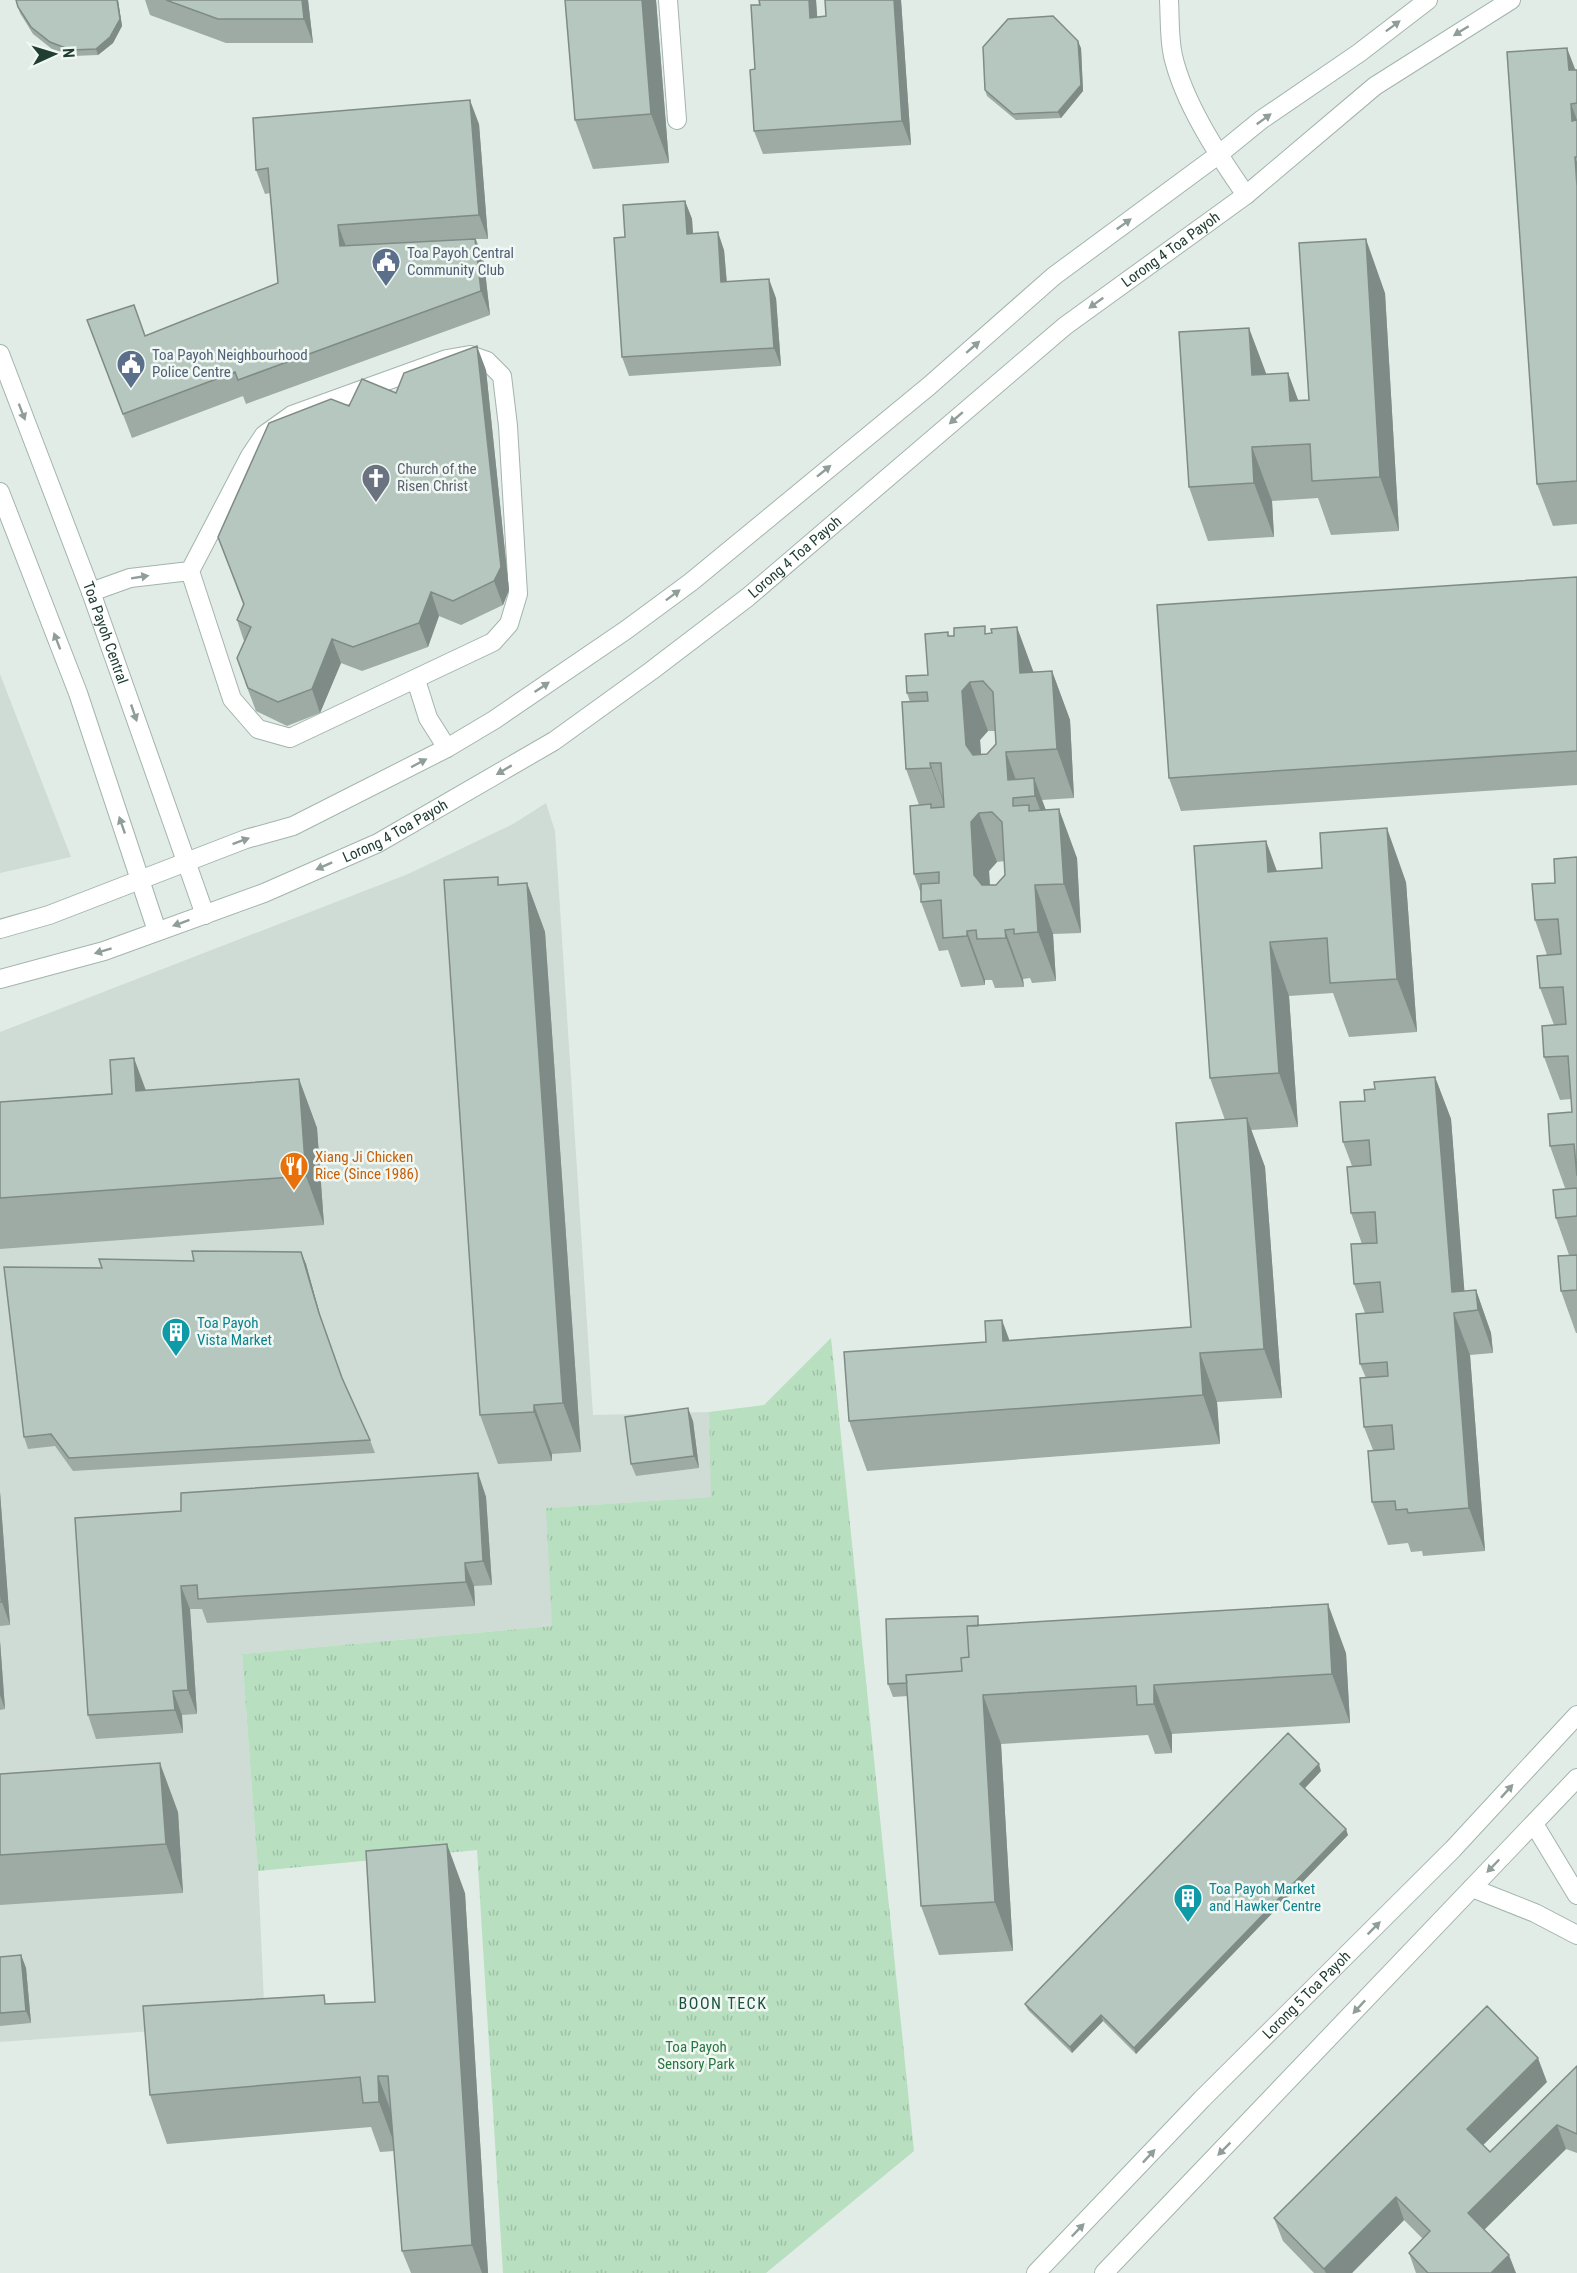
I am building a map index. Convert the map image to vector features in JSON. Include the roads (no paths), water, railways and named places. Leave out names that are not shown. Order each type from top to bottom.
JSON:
[{"type":"street","points":[[668,0],[676,120]]},
{"type":"street","points":[[1169,0],[1173,55],[1186,91],[1218,155],[1246,195]]},
{"type":"street","points":[[0,929],[49,915],[246,839],[293,826],[447,748],[494,720],[626,630],[691,582],[929,386],[1054,276],[1218,155],[1261,120],[1359,53],[1428,0]]},
{"type":"street","name":"Lorong 4 Toa Payoh","points":[[0,979],[104,951],[264,893],[378,843],[554,741],[748,597],[1065,326],[1246,195],[1375,86],[1511,0]]},
{"type":"street","name":"Toa Payoh Central","points":[[0,354],[91,592],[205,915]]},
{"type":"street","points":[[470,356],[488,361],[502,376],[508,426],[518,594],[509,624],[493,642],[290,738],[258,729],[232,699],[190,571],[250,456],[264,435],[292,415],[447,359],[470,356]]},
{"type":"street","points":[[0,492],[78,693],[158,932]]},
{"type":"street","points":[[91,592],[130,578],[190,571]]},
{"type":"street","points":[[416,680],[428,718],[447,748]]},
{"type":"street","name":"Lorong 5 Toa Payoh","points":[[1036,2273],[1202,2099],[1453,1849],[1577,1715]]},
{"type":"street","points":[[1104,2273],[1250,2123],[1577,1778]]},
{"type":"street","points":[[1534,1824],[1577,1895]]},
{"type":"street","points":[[1472,1887],[1535,1913],[1577,1935]]},
{"type":"place","name":"Toa Payoh Central Community Club","points":[[386,288]]},
{"type":"place","name":"Toa Payoh Neighbourhood Police Centre","points":[[131,390]]},
{"type":"place","name":"Church of the Risen Christ","points":[[376,504]]},
{"type":"place","name":"Xiang Ji Chicken Rice (Since 1986)","points":[[294,1192]]},
{"type":"place","name":"Toa Payoh Vista Market","points":[[176,1358]]},
{"type":"place","name":"Toa Payoh Market and Hawker Centre","points":[[1188,1924]]},
{"type":"district","name":"BOON TECK","points":[[723,2003]]},
{"type":"park label","name":"Toa Payoh Sensory Park","points":[[696,2056]]}]
